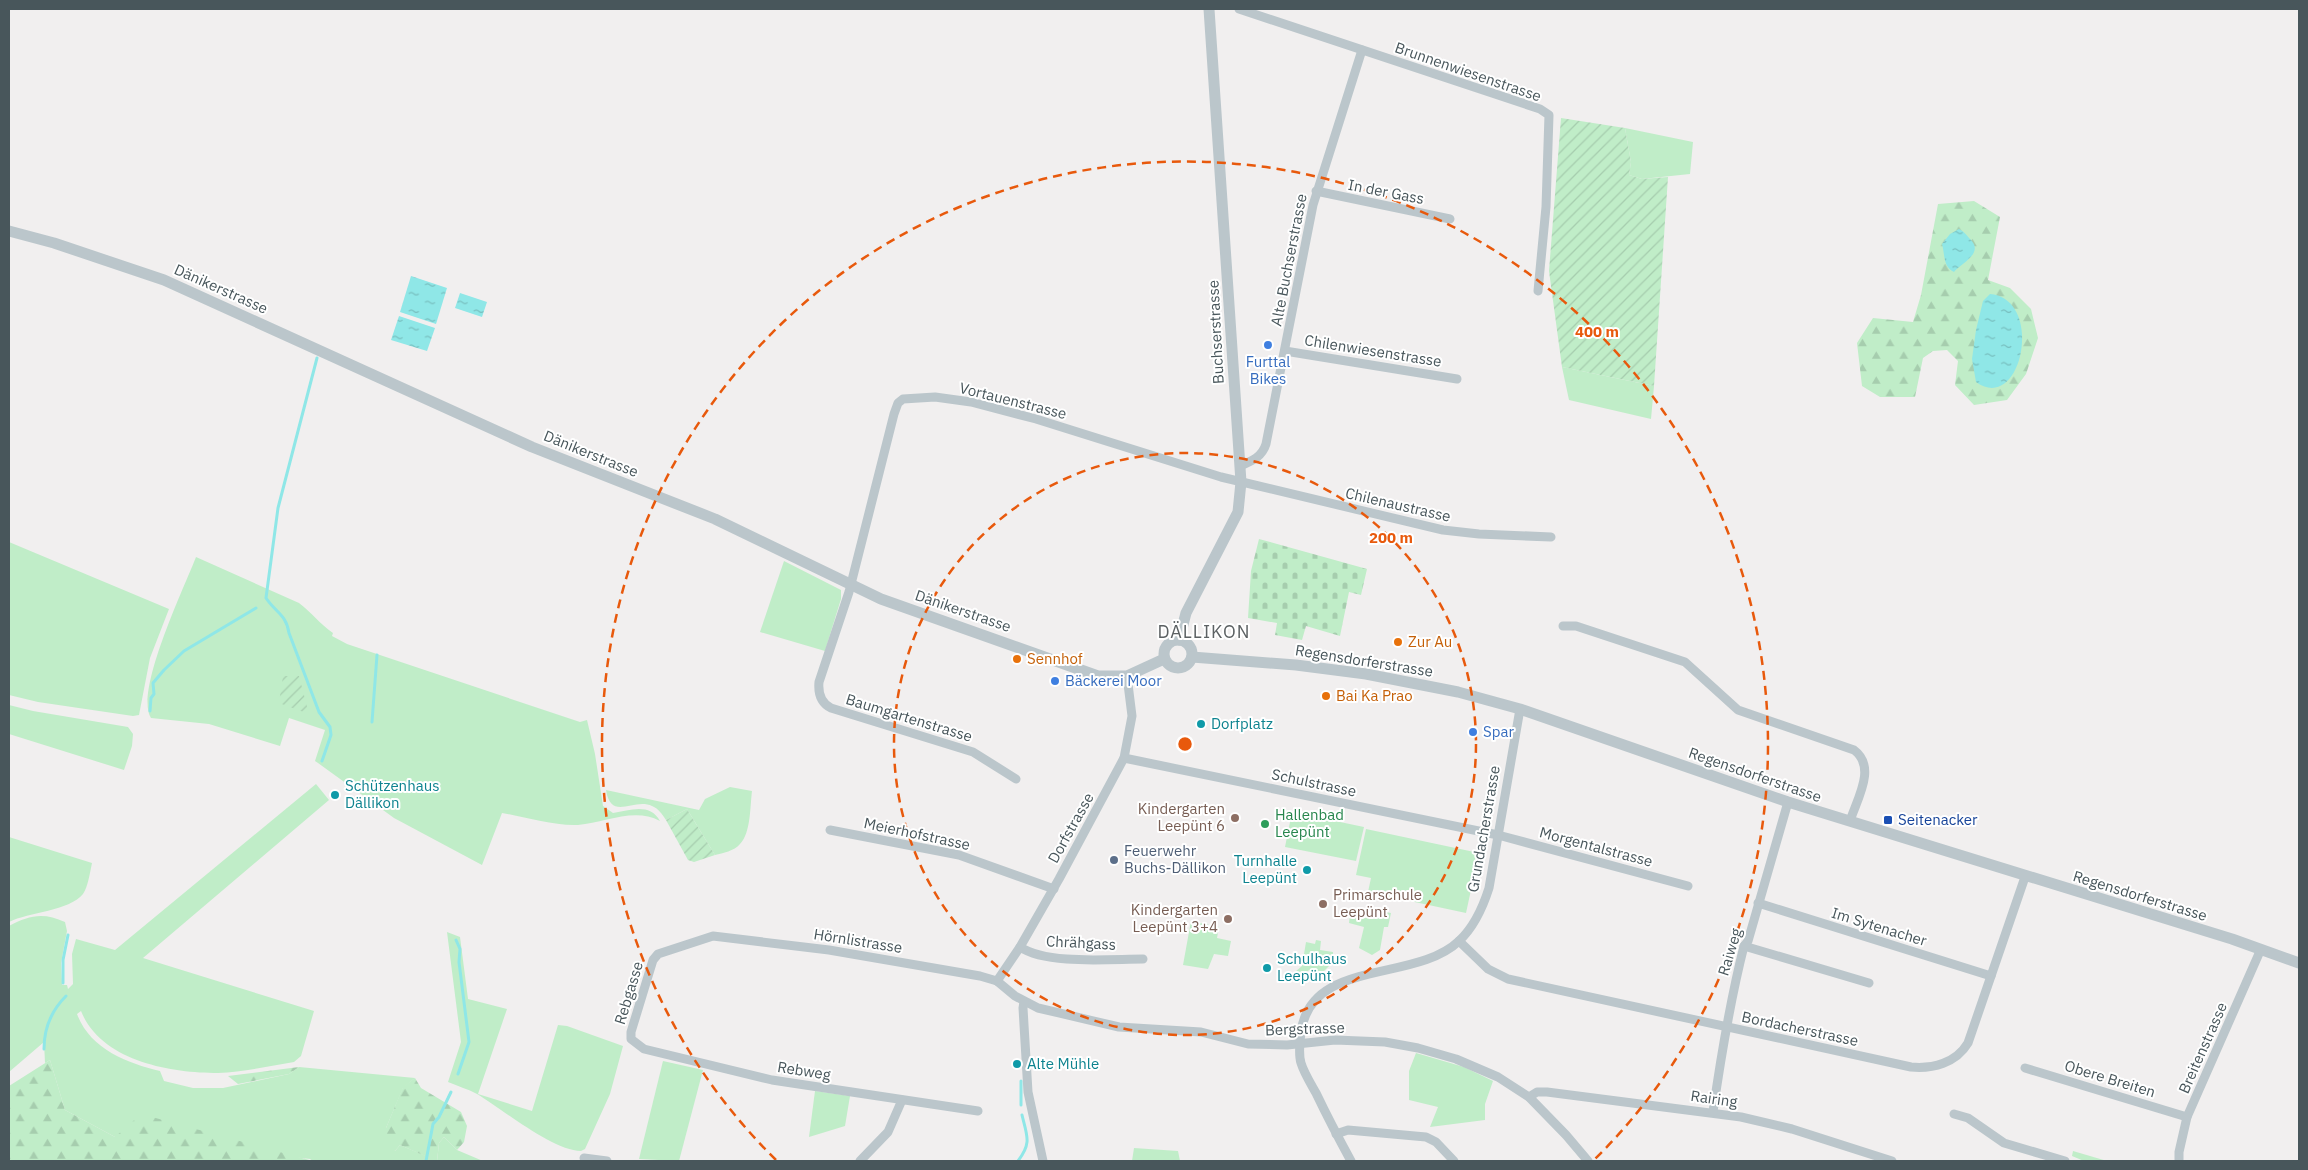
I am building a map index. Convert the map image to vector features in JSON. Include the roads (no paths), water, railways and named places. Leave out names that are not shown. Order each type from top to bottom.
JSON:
[{"type":"street","name":"Buchserstrasse","points":[[1179,640],[1186,613],[1238,512],[1241,482],[1209,9]]},
{"type":"street","name":"Brunnenwiesenstrasse","points":[[1239,9],[1540,109],[1549,115],[1546,207],[1538,291]]},
{"type":"street","name":"Alte Buchserstrasse","points":[[1240,466],[1255,460],[1264,452],[1316,192],[1362,50]]},
{"type":"street","name":"In der Gass","points":[[1316,192],[1450,218]]},
{"type":"street","name":"Dänikerstrasse","points":[[9,231],[54,242],[164,280],[465,417],[601,475],[715,519],[881,599],[998,639],[1086,673],[1109,677],[1127,676],[1164,660]]},
{"type":"street","name":"Chilenwiesenstrasse","points":[[1285,351],[1457,379]]},
{"type":"street","name":"Vortauenstrasse","points":[[851,583],[894,414],[898,403],[903,399],[934,398],[971,402],[1241,482]]},
{"type":"street","name":"Chilenaustrasse","points":[[1241,482],[1458,533],[1551,537]]},
{"type":"street","name":"Baumgartenstrasse","points":[[851,583],[819,682],[820,697],[825,705],[973,752],[1016,780]]},
{"type":"street","points":[[1564,626],[1576,626],[1686,662],[1738,710],[1854,750],[1862,758],[1866,768],[1850,821]]},
{"type":"street","points":[[1174,640],[1179,640],[1189,646],[1192,657],[1188,665],[1179,669],[1170,667],[1164,660],[1164,650],[1174,640]]},
{"type":"street","name":"Regensdorferstrasse","points":[[1192,657],[1296,665],[1366,674],[1458,692],[1520,709],[1788,802],[2261,949],[2299,963]]},
{"type":"street","name":"Dorfstrasse","points":[[997,981],[1020,947],[1054,889],[1116,777],[1124,758],[1132,716],[1127,676]]},
{"type":"street","name":"Grundacherstrasse","points":[[1351,1161],[1301,1064],[1299,1044],[1305,1013],[1321,994],[1336,984],[1422,962],[1459,941],[1480,913],[1485,900],[1498,835],[1520,709]]},
{"type":"street","name":"Schulstrasse","points":[[1124,758],[1498,835]]},
{"type":"street","name":"Raiweg","points":[[1713,1112],[1725,1027],[1744,946],[1748,941],[1788,802]]},
{"type":"street","name":"Meierhofstrasse","points":[[830,830],[959,855],[1054,889]]},
{"type":"street","name":"Morgentalstrasse","points":[[1498,835],[1688,886]]},
{"type":"street","name":"Bordacherstrasse","points":[[1459,941],[1488,969],[1508,979],[1911,1067],[1925,1068],[1943,1064],[1965,1048],[2025,877]]},
{"type":"street","name":"Im Sytenacher","points":[[1758,903],[1991,976]]},
{"type":"street","name":"Hörnlistrasse","points":[[713,936],[829,950],[970,974],[997,981]]},
{"type":"street","name":"Rebgasse","points":[[631,1038],[632,1025],[653,960],[658,954],[713,936]]},
{"type":"street","points":[[1744,946],[1869,983]]},
{"type":"street","name":"Chrähgass","points":[[1020,947],[1034,954],[1078,959],[1143,959]]},
{"type":"street","name":"Breitenstrasse","points":[[2180,1161],[2179,1152],[2187,1117],[2261,949]]},
{"type":"street","name":"Bergstrasse","points":[[997,981],[1024,1002],[1059,1015],[1119,1027],[1201,1032],[1248,1044],[1299,1044],[1334,1040],[1404,1045],[1456,1059],[1498,1077],[1529,1097],[1588,1161]]},
{"type":"street","points":[[1024,1002],[1028,1092],[1044,1161]]},
{"type":"street","name":"Rebweg","points":[[631,1038],[644,1049],[741,1073],[978,1111]]},
{"type":"street","name":"Obere Breiten","points":[[2025,1068],[2187,1117]]},
{"type":"street","name":"Rairing","points":[[1529,1097],[1537,1092],[1547,1092],[1713,1112],[1778,1125],[1892,1161]]},
{"type":"street","points":[[862,1161],[888,1132],[902,1100]]},
{"type":"street","points":[[1954,1114],[1968,1118],[2004,1143],[2065,1161]]},
{"type":"street","points":[[1336,1134],[1348,1130],[1426,1136],[1436,1142],[1454,1161]]},
{"type":"street","points":[[584,1158],[607,1161]]},
{"type":"water","points":[[1959,229],[1971,240],[1975,250],[1970,258],[1954,272],[1946,264],[1942,244],[1950,234]]},
{"type":"water","points":[[411,276],[447,288],[436,324],[400,312]]},
{"type":"water","points":[[460,293],[487,302],[482,317],[455,308]]},
{"type":"water","points":[[1990,294],[2007,301],[2017,314],[2022,333],[2021,352],[2015,370],[2005,383],[1992,388],[1976,382],[1972,359],[1983,301]]},
{"type":"water","points":[[399,316],[435,328],[427,351],[391,340]]},
{"type":"waterway","points":[[317,358],[278,508],[266,598],[286,622],[319,712],[330,727],[331,735],[322,761]]},
{"type":"waterway","points":[[150,711],[151,698],[154,694],[153,683],[164,670],[184,651],[256,608]]},
{"type":"waterway","points":[[372,722],[377,655]]},
{"type":"waterway","points":[[63,983],[63,960],[68,935]]},
{"type":"waterway","points":[[456,940],[460,949],[459,962],[469,1042],[458,1074]]},
{"type":"waterway","points":[[44,1049],[45,1034],[49,1020],[66,996]]},
{"type":"waterway","points":[[1021,1081],[1021,1105]]},
{"type":"waterway","points":[[426,1161],[433,1124],[439,1117],[451,1092]]},
{"type":"waterway","points":[[1018,1161],[1027,1144],[1027,1134],[1022,1115]]},
{"type":"place","name":"Furttal Bikes","points":[[1268,345]]},
{"type":"place","name":"Zur Au","points":[[1398,642]]},
{"type":"place","name":"Sennhof","points":[[1017,659]]},
{"type":"place","name":"Bäckerei Moor","points":[[1055,681]]},
{"type":"place","name":"Bai Ka Prao","points":[[1326,696]]},
{"type":"place","name":"Dorfplatz","points":[[1201,724]]},
{"type":"place","name":"Spar","points":[[1473,732]]},
{"type":"place","name":"Schützenhaus Dällikon","points":[[335,795]]},
{"type":"place","name":"Kindergarten Leepünt 6","points":[[1235,818]]},
{"type":"place","name":"Seitenacker","points":[[1888,820]]},
{"type":"place","name":"Hallenbad Leepünt","points":[[1265,824]]},
{"type":"place","name":"Feuerwehr Buchs-Dällikon","points":[[1114,860]]},
{"type":"place","name":"Turnhalle Leepünt","points":[[1307,870]]},
{"type":"place","name":"Primarschule Leepünt","points":[[1323,904]]},
{"type":"place","name":"Kindergarten Leepünt 3+4","points":[[1228,919]]},
{"type":"place","name":"Schulhaus Leepünt","points":[[1267,968]]},
{"type":"place","name":"Alte Mühle","points":[[1017,1064]]},
{"type":"district","name":"DÄLLIKON","points":[[1204,632]]}]
